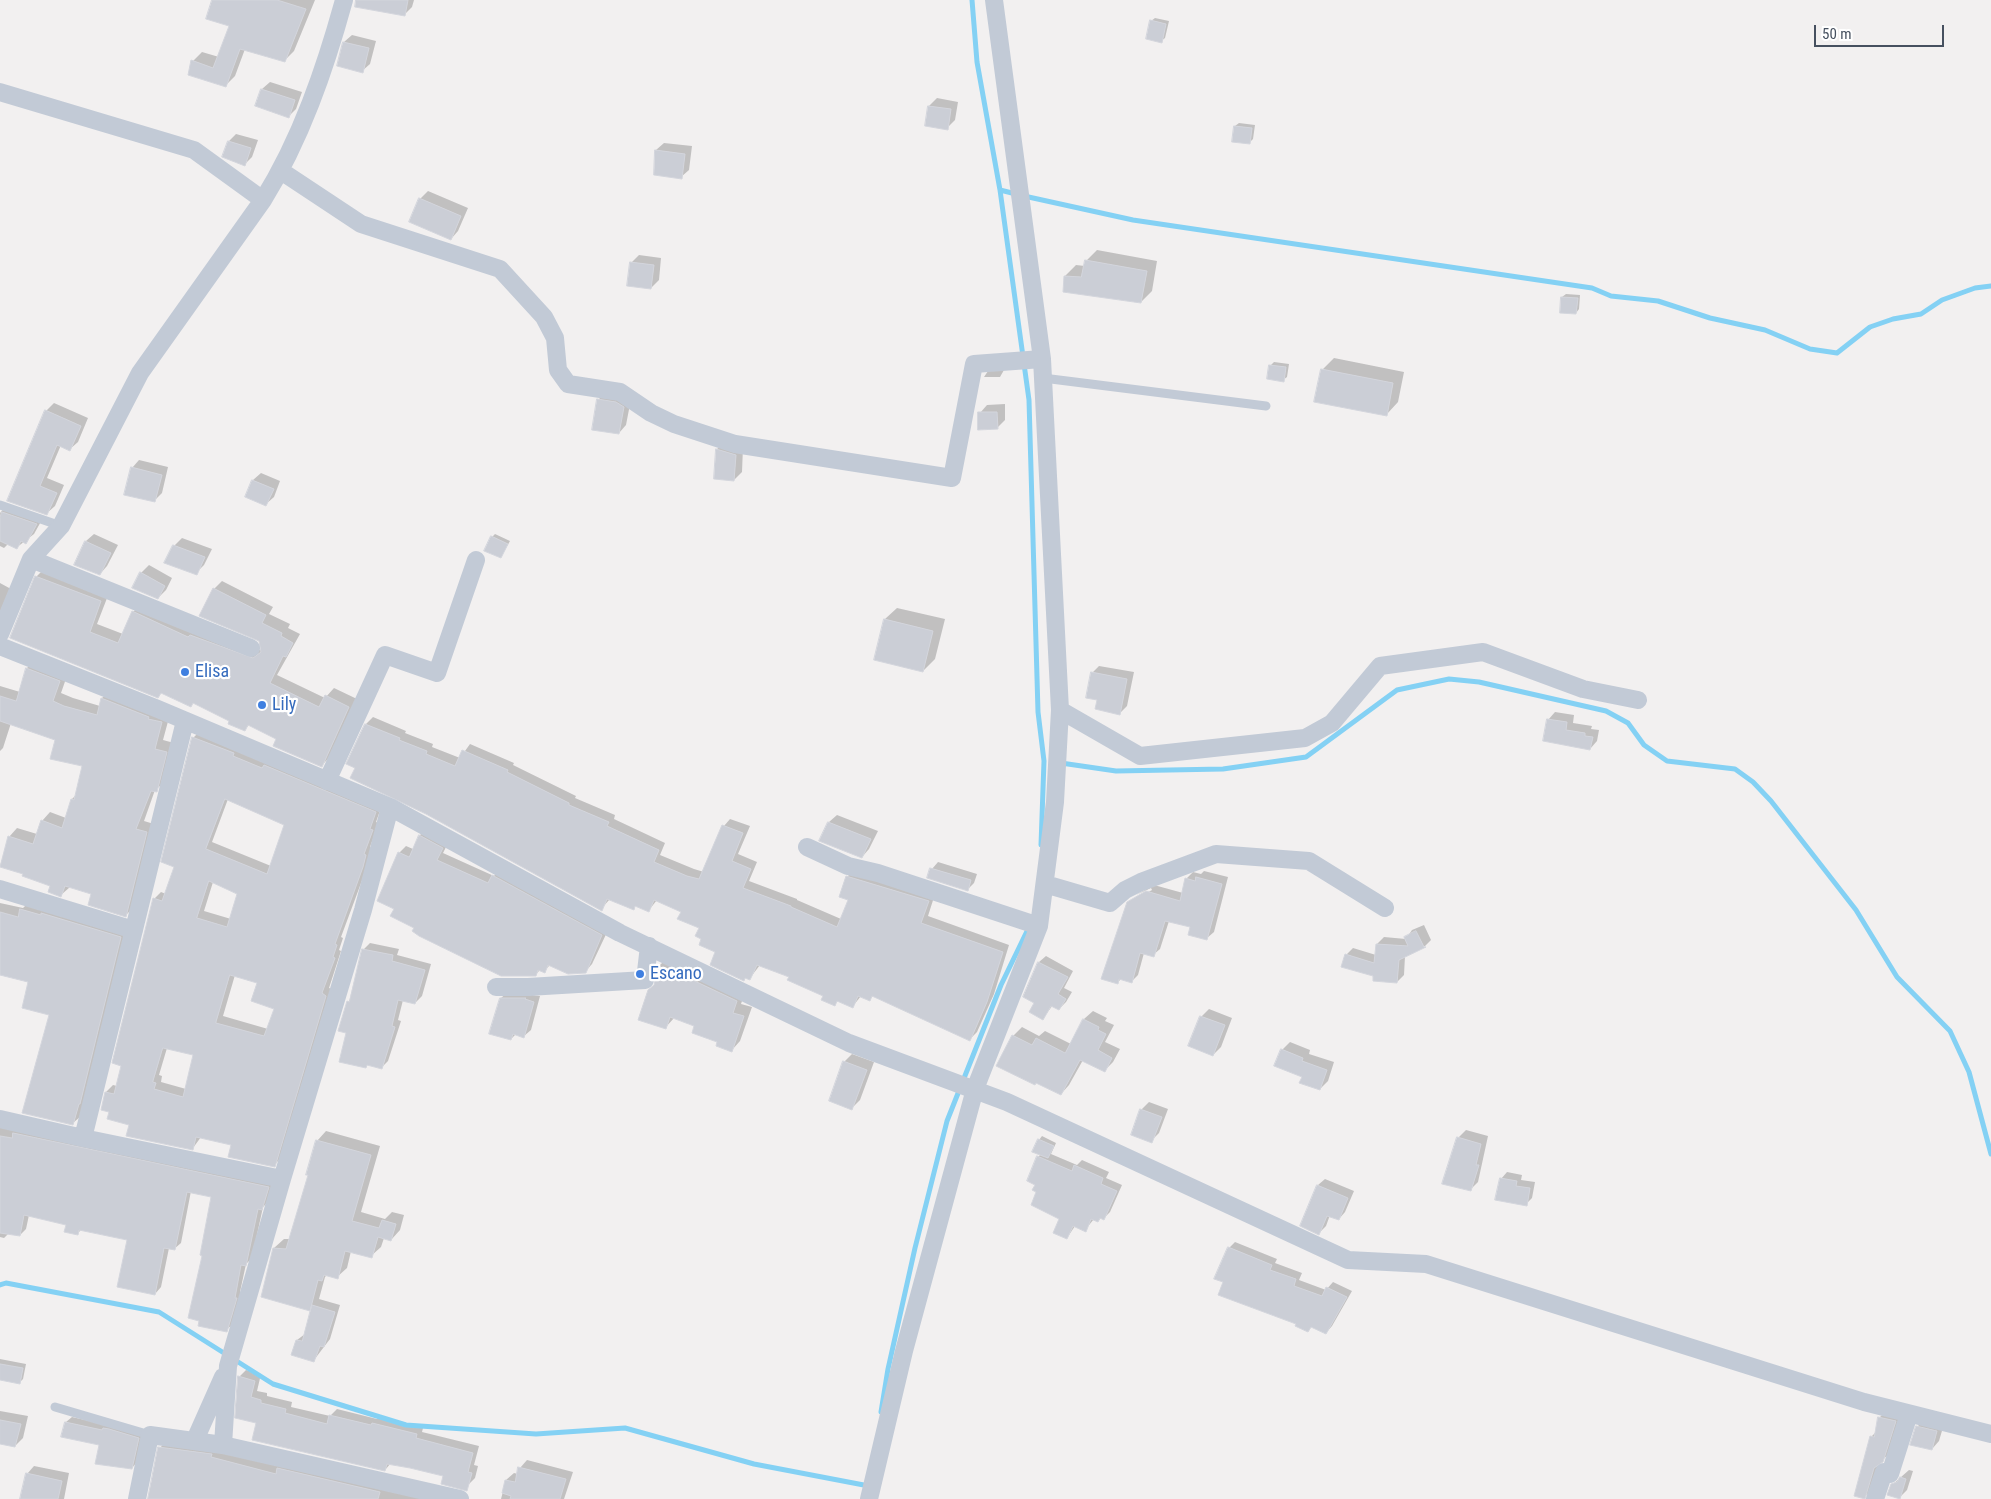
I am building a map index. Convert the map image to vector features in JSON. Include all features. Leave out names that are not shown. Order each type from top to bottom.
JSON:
[{"type":"street","points":[[0,634],[30,559],[61,526],[140,373],[263,200],[280,171],[308,110],[344,0]]},
{"type":"street","points":[[869,1499],[904,1351],[975,1089],[1039,926],[1055,802],[1060,710],[1042,359],[994,0]]},
{"type":"street","points":[[0,92],[194,150],[263,200]]},
{"type":"street","points":[[280,171],[361,224],[500,268],[544,317],[555,338],[558,370],[568,384],[620,392],[651,413],[674,424],[735,444],[952,478],[974,364],[1042,359]]},
{"type":"street","points":[[30,559],[251,648]]},
{"type":"street","points":[[327,781],[385,655],[437,673],[476,560]]},
{"type":"street","points":[[0,646],[185,721],[390,808],[620,933],[850,1043],[975,1089],[1348,1260],[1426,1264],[1864,1402],[1991,1434]]},
{"type":"street","points":[[1060,710],[1140,756],[1305,738],[1332,723],[1380,666],[1483,652],[1583,688],[1638,700]]},
{"type":"street","points":[[83,1138],[185,721]]},
{"type":"street","points":[[195,1440],[228,1366],[282,1178],[363,910],[390,808]]},
{"type":"street","points":[[807,847],[848,866],[878,873],[1039,926]]},
{"type":"street","points":[[1045,884],[1110,902],[1125,890],[1141,882],[1216,854],[1309,861],[1385,908]]},
{"type":"street","points":[[0,890],[134,930]]},
{"type":"street","points":[[496,987],[528,987],[645,980],[649,946]]},
{"type":"street","points":[[0,1119],[83,1138],[282,1178]]},
{"type":"street","points":[[223,1445],[228,1366]]},
{"type":"street","points":[[1875,1499],[1884,1472],[1890,1474],[1910,1414]]},
{"type":"street","points":[[137,1499],[150,1435],[223,1445],[460,1499]]},
{"type":"lane","points":[[1043,378],[1266,406]]},
{"type":"lane","points":[[0,506],[61,526]]},
{"type":"lane","points":[[55,1407],[150,1435]]},
{"type":"building","points":[[212,0],[277,0],[306,9],[285,62],[240,49],[226,87],[188,75],[191,60],[213,68],[229,26],[206,19]]},
{"type":"building","points":[[356,0],[408,0],[405,16],[355,7]]},
{"type":"building","points":[[1150,20],[1166,24],[1162,43],[1146,39]]},
{"type":"building","points":[[343,42],[369,48],[363,73],[337,66]]},
{"type":"building","points":[[261,89],[295,100],[289,118],[255,106]]},
{"type":"building","points":[[928,106],[951,109],[948,130],[925,126]]},
{"type":"building","points":[[1234,126],[1252,128],[1250,144],[1232,142]]},
{"type":"building","points":[[228,141],[251,148],[245,166],[222,157]]},
{"type":"building","points":[[655,150],[685,154],[682,179],[654,175]]},
{"type":"building","points":[[419,198],[461,216],[451,240],[409,222]]},
{"type":"building","points":[[1085,260],[1147,271],[1141,303],[1063,292],[1064,276],[1081,277]]},
{"type":"building","points":[[630,262],[654,265],[651,289],[627,286]]},
{"type":"building","points":[[1561,297],[1578,298],[1576,314],[1560,313]]},
{"type":"building","points":[[1269,365],[1286,367],[1284,382],[1267,379]]},
{"type":"building","points":[[1321,369],[1393,383],[1387,416],[1314,402]]},
{"type":"building","points":[[597,399],[616,402],[624,407],[619,434],[592,430]]},
{"type":"building","points":[[45,410],[81,426],[70,451],[57,445],[40,486],[57,493],[47,515],[7,501]]},
{"type":"building","points":[[978,412],[997,412],[998,429],[978,430]]},
{"type":"building","points":[[716,449],[736,455],[734,481],[714,479]]},
{"type":"building","points":[[131,467],[162,475],[155,502],[124,495]]},
{"type":"building","points":[[252,480],[274,489],[266,506],[245,497]]},
{"type":"building","points":[[2,512],[37,524],[26,544],[21,541],[17,549],[0,541],[0,518]]},
{"type":"building","points":[[491,536],[508,544],[501,558],[484,551]]},
{"type":"building","points":[[85,541],[111,553],[100,575],[74,565]]},
{"type":"building","points":[[173,545],[205,557],[197,575],[164,563]]},
{"type":"building","points":[[140,572],[165,586],[158,599],[132,588]]},
{"type":"building","points":[[35,576],[101,601],[90,632],[118,643],[132,611],[188,637],[190,635],[253,658],[261,652],[259,641],[199,616],[213,588],[266,615],[262,623],[282,633],[281,636],[293,643],[286,657],[283,656],[270,683],[319,707],[325,695],[349,707],[322,767],[273,746],[276,739],[248,725],[245,731],[228,724],[229,721],[193,703],[191,707],[161,693],[158,698],[10,638]]},
{"type":"building","points":[[884,619],[933,631],[923,672],[874,660]]},
{"type":"building","points":[[26,668],[60,681],[53,701],[64,706],[97,715],[101,698],[149,717],[148,719],[162,722],[155,749],[167,752],[157,792],[151,791],[136,829],[147,832],[126,917],[88,905],[91,894],[65,886],[61,897],[48,892],[50,886],[22,876],[23,874],[0,867],[8,836],[33,844],[41,820],[62,828],[71,799],[74,800],[82,766],[50,759],[55,740],[0,721],[0,696],[16,701]]},
{"type":"building","points":[[1091,672],[1127,679],[1120,715],[1095,709],[1097,700],[1086,698]]},
{"type":"building","points":[[1547,719],[1567,722],[1566,730],[1585,733],[1585,736],[1593,737],[1590,750],[1543,741]]},
{"type":"building","points":[[365,724],[400,738],[399,740],[427,751],[426,754],[455,766],[462,750],[508,770],[507,772],[569,803],[569,805],[609,822],[607,826],[659,850],[654,862],[687,876],[699,879],[722,825],[743,833],[732,861],[751,869],[743,888],[791,906],[837,927],[848,900],[839,897],[846,876],[929,901],[921,923],[1003,952],[987,1002],[970,1041],[872,996],[870,1001],[858,996],[853,1008],[837,1001],[835,1006],[821,1000],[823,996],[787,980],[789,977],[757,965],[750,980],[745,978],[744,981],[710,965],[715,952],[699,945],[701,939],[695,936],[699,928],[677,919],[681,912],[654,900],[649,912],[635,906],[634,910],[607,899],[602,911],[426,814],[350,778],[355,768],[346,764]]},
{"type":"building","points":[[192,737],[234,753],[233,756],[262,768],[264,765],[376,812],[370,829],[373,830],[364,854],[366,855],[363,867],[335,944],[337,945],[333,957],[335,958],[322,993],[326,996],[275,1167],[228,1157],[231,1145],[196,1137],[193,1150],[126,1136],[129,1125],[107,1119],[109,1112],[101,1110],[105,1092],[114,1094],[121,1066],[112,1063],[153,898],[162,901],[174,867],[161,862]],"holes":[[[225,799],[284,825],[267,874],[206,849]],[[209,881],[237,894],[227,927],[197,918]],[[230,975],[257,983],[251,1001],[274,1009],[264,1036],[216,1023]],[[163,1048],[193,1055],[183,1097],[154,1089],[156,1083],[153,1082]]]},
{"type":"building","points":[[828,822],[871,839],[862,858],[819,841]]},
{"type":"building","points":[[419,835],[443,848],[437,860],[488,883],[492,875],[602,935],[586,973],[568,974],[548,965],[545,973],[538,970],[536,976],[501,976],[419,936],[412,931],[414,928],[390,916],[394,909],[377,901],[398,852],[409,857]]},
{"type":"building","points":[[930,868],[971,880],[968,891],[927,878]]},
{"type":"building","points":[[1196,877],[1222,884],[1207,940],[1188,935],[1190,927],[1165,921],[1154,957],[1140,953],[1132,983],[1119,979],[1118,984],[1101,979],[1127,902],[1146,891],[1180,901],[1185,878],[1195,881]]},
{"type":"building","points":[[20,909],[41,915],[41,913],[121,937],[80,1104],[73,1125],[22,1113],[49,1015],[22,1008],[28,982],[0,975],[0,912],[18,917]]},
{"type":"building","points":[[1416,931],[1424,947],[1426,947],[1399,960],[1397,983],[1373,981],[1373,976],[1341,967],[1345,954],[1374,963],[1376,944],[1408,946],[1404,937]]},
{"type":"building","points":[[362,949],[393,955],[392,961],[425,970],[415,1004],[398,1000],[392,1026],[395,1027],[382,1069],[367,1065],[366,1068],[339,1062],[346,1033],[338,1031],[347,1001],[349,1002]]},
{"type":"building","points":[[1038,962],[1068,977],[1058,994],[1066,999],[1059,1010],[1051,1006],[1043,1020],[1029,1012],[1034,1003],[1023,997]]},
{"type":"building","points":[[657,966],[684,976],[737,1001],[733,1013],[744,1016],[732,1052],[716,1046],[717,1042],[692,1033],[694,1026],[670,1017],[666,1029],[638,1020],[648,990],[654,985]]},
{"type":"building","points":[[500,998],[526,998],[534,1002],[524,1038],[513,1034],[511,1040],[489,1034]]},
{"type":"building","points":[[1200,1016],[1225,1025],[1213,1056],[1188,1046]]},
{"type":"building","points":[[1083,1019],[1099,1027],[1098,1030],[1106,1034],[1098,1050],[1112,1058],[1105,1072],[1080,1060],[1061,1095],[996,1066],[1012,1035],[1032,1045],[1036,1038],[1065,1053]]},
{"type":"building","points":[[1281,1049],[1303,1058],[1302,1061],[1327,1070],[1320,1090],[1299,1083],[1302,1077],[1274,1066]]},
{"type":"building","points":[[843,1061],[867,1070],[852,1110],[829,1101]]},
{"type":"building","points":[[1140,1109],[1162,1117],[1152,1143],[1131,1135]]},
{"type":"building","points":[[13,1133],[269,1187],[262,1210],[258,1209],[246,1266],[241,1265],[235,1298],[237,1298],[227,1332],[198,1326],[199,1321],[188,1318],[202,1256],[200,1255],[211,1197],[187,1192],[175,1250],[164,1248],[155,1295],[117,1287],[127,1240],[79,1230],[78,1235],[64,1232],[66,1225],[24,1215],[20,1236],[0,1233],[0,1136],[12,1138]]},
{"type":"building","points":[[1457,1137],[1481,1144],[1476,1165],[1479,1165],[1471,1191],[1442,1184]]},
{"type":"building","points":[[1038,1139],[1054,1146],[1048,1158],[1032,1152]]},
{"type":"building","points":[[316,1140],[371,1155],[352,1221],[379,1228],[382,1220],[396,1224],[391,1241],[378,1237],[372,1258],[345,1251],[338,1279],[324,1275],[322,1281],[318,1280],[310,1311],[261,1297],[273,1248],[286,1249],[308,1175],[306,1175]]},
{"type":"building","points":[[1037,1156],[1072,1171],[1074,1165],[1103,1178],[1101,1184],[1117,1191],[1104,1220],[1100,1218],[1098,1222],[1091,1219],[1086,1232],[1073,1226],[1067,1239],[1053,1233],[1059,1219],[1031,1205],[1036,1192],[1032,1190],[1035,1185],[1027,1181]]},
{"type":"building","points":[[1500,1178],[1517,1181],[1516,1186],[1530,1188],[1527,1206],[1495,1200]]},
{"type":"building","points":[[1317,1185],[1348,1198],[1339,1220],[1327,1216],[1319,1235],[1300,1226]]},
{"type":"building","points":[[1228,1247],[1272,1265],[1270,1270],[1296,1279],[1294,1286],[1322,1296],[1326,1287],[1347,1297],[1326,1334],[1311,1327],[1308,1332],[1295,1326],[1296,1324],[1218,1295],[1223,1282],[1214,1279]]},
{"type":"building","points":[[312,1305],[335,1312],[324,1347],[320,1346],[314,1362],[291,1355],[296,1340],[302,1341]]},
{"type":"building","points":[[0,1364],[23,1368],[20,1384],[0,1380]]},
{"type":"building","points":[[238,1376],[255,1381],[251,1397],[261,1400],[261,1403],[286,1409],[285,1413],[327,1424],[329,1415],[371,1425],[372,1423],[417,1434],[416,1438],[473,1453],[468,1472],[472,1473],[467,1491],[441,1484],[443,1476],[410,1468],[387,1464],[385,1471],[252,1440],[256,1423],[235,1418]]},
{"type":"building","points":[[1878,1417],[1896,1421],[1883,1462],[1874,1468],[1865,1499],[1854,1496],[1870,1436],[1874,1437]]},
{"type":"building","points":[[0,1420],[21,1424],[15,1447],[0,1444]]},
{"type":"building","points":[[65,1422],[102,1430],[103,1428],[109,1429],[139,1438],[132,1469],[95,1464],[99,1445],[61,1437]]},
{"type":"building","points":[[1916,1426],[1937,1431],[1932,1450],[1910,1445]]},
{"type":"building","points":[[158,1447],[212,1454],[211,1457],[276,1474],[277,1468],[380,1492],[378,1499],[148,1499]]},
{"type":"building","points":[[518,1467],[566,1479],[560,1499],[510,1499],[511,1496],[502,1493],[505,1480],[515,1482]]},
{"type":"building","points":[[26,1473],[62,1481],[58,1499],[20,1499]]},
{"type":"building","points":[[1900,1477],[1906,1479],[1900,1499],[1887,1495],[1891,1484],[1897,1482]]},
{"type":"waterway","points":[[972,0],[977,62],[1000,190],[1029,400],[1038,712],[1044,761],[1041,845]]},
{"type":"waterway","points":[[1000,190],[1016,194]]},
{"type":"waterway","points":[[1024,196],[1133,220],[1592,288],[1611,296],[1658,301],[1710,318],[1765,330],[1810,349],[1837,353],[1870,327],[1893,319],[1921,314],[1942,300],[1975,288],[1991,286]]},
{"type":"waterway","points":[[1061,763],[1116,771],[1223,769],[1306,757],[1397,690],[1449,679],[1479,682],[1606,711],[1628,723],[1644,745],[1667,761],[1735,769],[1753,782],[1771,801],[1856,910],[1897,977],[1950,1031],[1969,1072],[1991,1154]]},
{"type":"waterway","points":[[881,1412],[888,1369],[915,1248],[947,1121],[1001,985],[1029,927]]},
{"type":"waterway","points":[[0,1285],[6,1283],[159,1312],[273,1384],[406,1425],[536,1434],[625,1428],[754,1464],[869,1486]]},
{"type":"place","name":"Elisa","points":[[185,672]]},
{"type":"place","name":"Lily","points":[[262,705]]},
{"type":"place","name":"Escano","points":[[640,974]]}]
